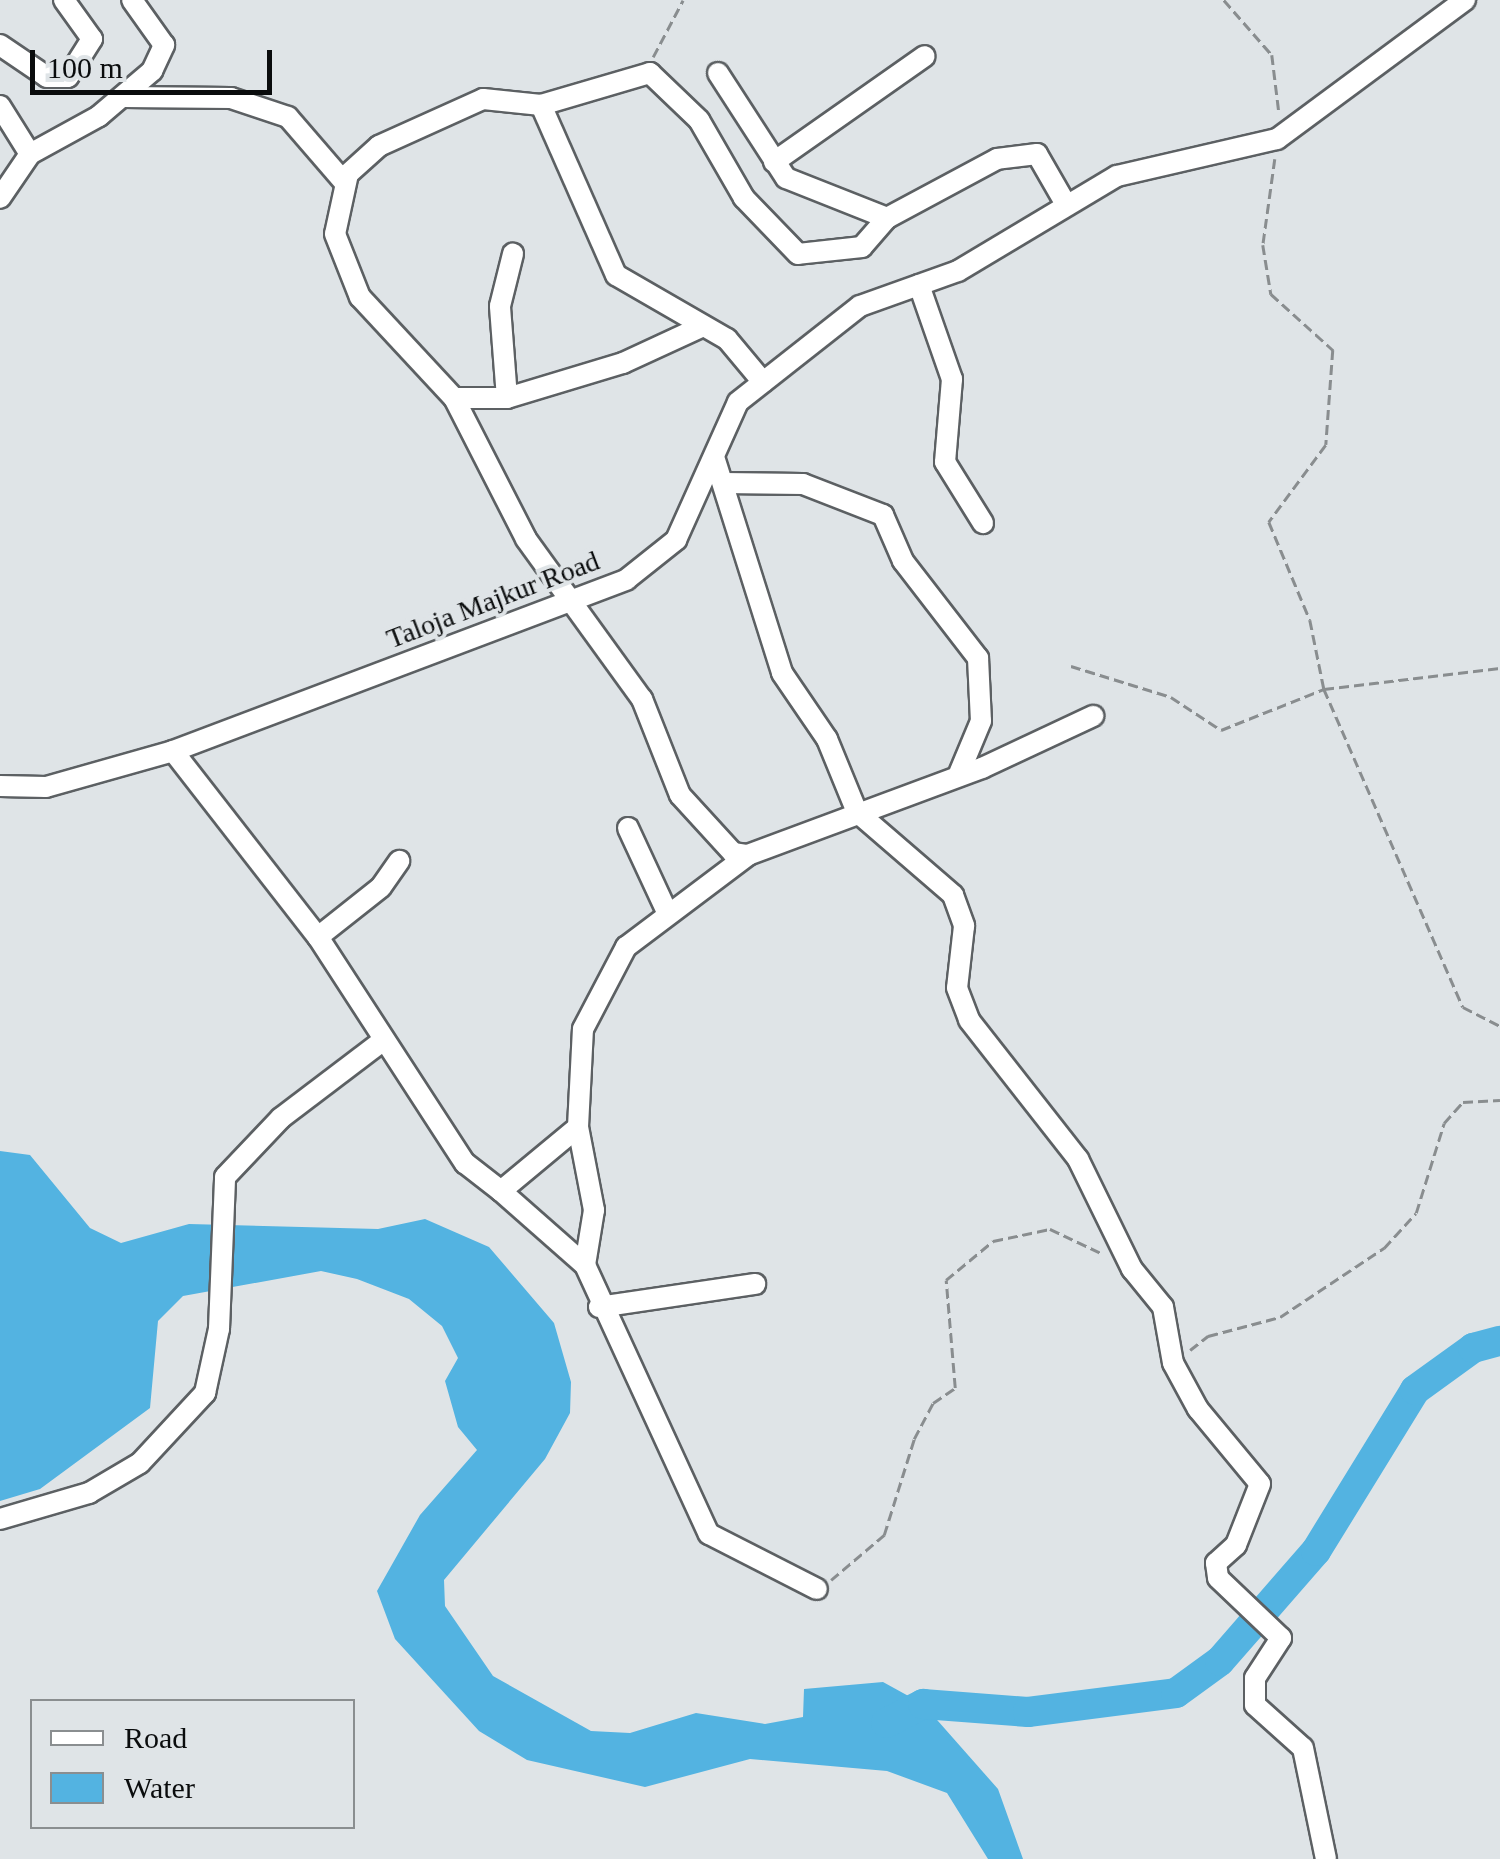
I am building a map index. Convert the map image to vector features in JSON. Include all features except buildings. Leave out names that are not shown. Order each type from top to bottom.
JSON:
[{"type":"street","points":[[0,44],[47,76],[68,76],[92,39],[64,0]]},
{"type":"street","points":[[0,198],[30,154],[124,97],[164,45],[132,0]]},
{"type":"street","name":"Taloja Majkur Road","points":[[0,786],[46,787],[173,750],[627,578],[676,540],[738,402],[860,306],[958,271],[1064,200],[1177,157],[1277,138],[1465,0]]},
{"type":"street","points":[[774,162],[924,56]]},
{"type":"street","points":[[748,855],[733,852],[680,795],[642,699],[526,539],[454,398],[360,298],[335,234],[345,183],[379,146],[483,98],[541,105],[650,73],[699,120],[752,209],[798,254],[862,247],[887,218],[997,159],[1037,154],[1064,200]]},
{"type":"street","points":[[718,73],[786,178],[887,218]]},
{"type":"street","points":[[124,97],[231,98],[288,117],[345,183]]},
{"type":"street","points":[[541,105],[616,276],[703,326],[763,382]]},
{"type":"street","points":[[0,106],[30,154]]},
{"type":"street","points":[[507,398],[500,306],[513,254]]},
{"type":"street","points":[[919,285],[952,379],[946,462],[983,523]]},
{"type":"street","points":[[454,398],[507,398],[624,363],[703,326]]},
{"type":"street","points":[[715,460],[782,673],[827,739],[857,812],[953,895],[964,926],[957,988],[969,1020],[1078,1160],[1132,1269],[1163,1307],[1173,1363],[1260,1484],[1236,1545],[1216,1562],[1225,1590],[1275,1626],[1281,1638],[1255,1678],[1256,1705],[1302,1748],[1326,1859]]},
{"type":"street","points":[[722,483],[803,484],[883,516],[904,561],[978,658],[982,720],[958,776]]},
{"type":"street","points":[[817,1589],[709,1534],[600,1308],[585,1265],[594,1210],[578,1127],[583,1029],[626,947],[667,912],[748,855],[958,776],[1094,716]]},
{"type":"street","points":[[173,750],[318,936],[381,1042],[465,1163],[585,1265]]},
{"type":"street","points":[[628,828],[667,912]]},
{"type":"street","points":[[318,936],[382,887],[398,861]]},
{"type":"street","points":[[0,1519],[89,1493],[140,1464],[205,1394],[219,1328],[219,1198],[237,1160],[270,1128],[381,1042]]},
{"type":"street","points":[[502,1191],[578,1127]]},
{"type":"street","points":[[600,1308],[754,1284]]},
{"type":"path","points":[[650,73],[656,41],[683,0]]},
{"type":"path","points":[[1224,0],[1272,55],[1282,86],[1263,245],[1271,294],[1333,350],[1335,397],[1326,445],[1269,522],[1310,620],[1324,689],[1462,1007],[1500,1026]]},
{"type":"path","points":[[1071,666],[1170,697],[1222,730],[1324,689],[1500,668]]},
{"type":"path","points":[[1173,1363],[1208,1336],[1280,1318],[1384,1248],[1416,1213],[1444,1123],[1463,1102],[1500,1100]]},
{"type":"path","points":[[817,1589],[884,1535],[914,1440],[933,1403],[955,1388],[946,1280],[967,1255],[1050,1229],[1132,1269]]},
{"type":"water","points":[[0,1151],[30,1155],[90,1228],[121,1243],[189,1224],[378,1229],[425,1219],[489,1247],[554,1323],[571,1382],[570,1413],[545,1459],[444,1580],[445,1606],[493,1676],[591,1731],[630,1733],[696,1713],[765,1724],[803,1717],[804,1689],[883,1682],[923,1704],[998,1789],[1023,1859],[988,1859],[947,1793],[887,1771],[750,1759],[645,1787],[527,1760],[479,1731],[395,1639],[377,1591],[420,1515],[477,1450],[458,1427],[445,1381],[458,1358],[442,1326],[409,1299],[357,1279],[321,1271],[183,1296],[158,1321],[150,1408],[40,1489],[0,1501]]},
{"type":"waterway","points":[[886,1723],[923,1704],[1028,1712],[1176,1693],[1220,1661],[1316,1551],[1415,1390],[1473,1348],[1500,1341]]}]
